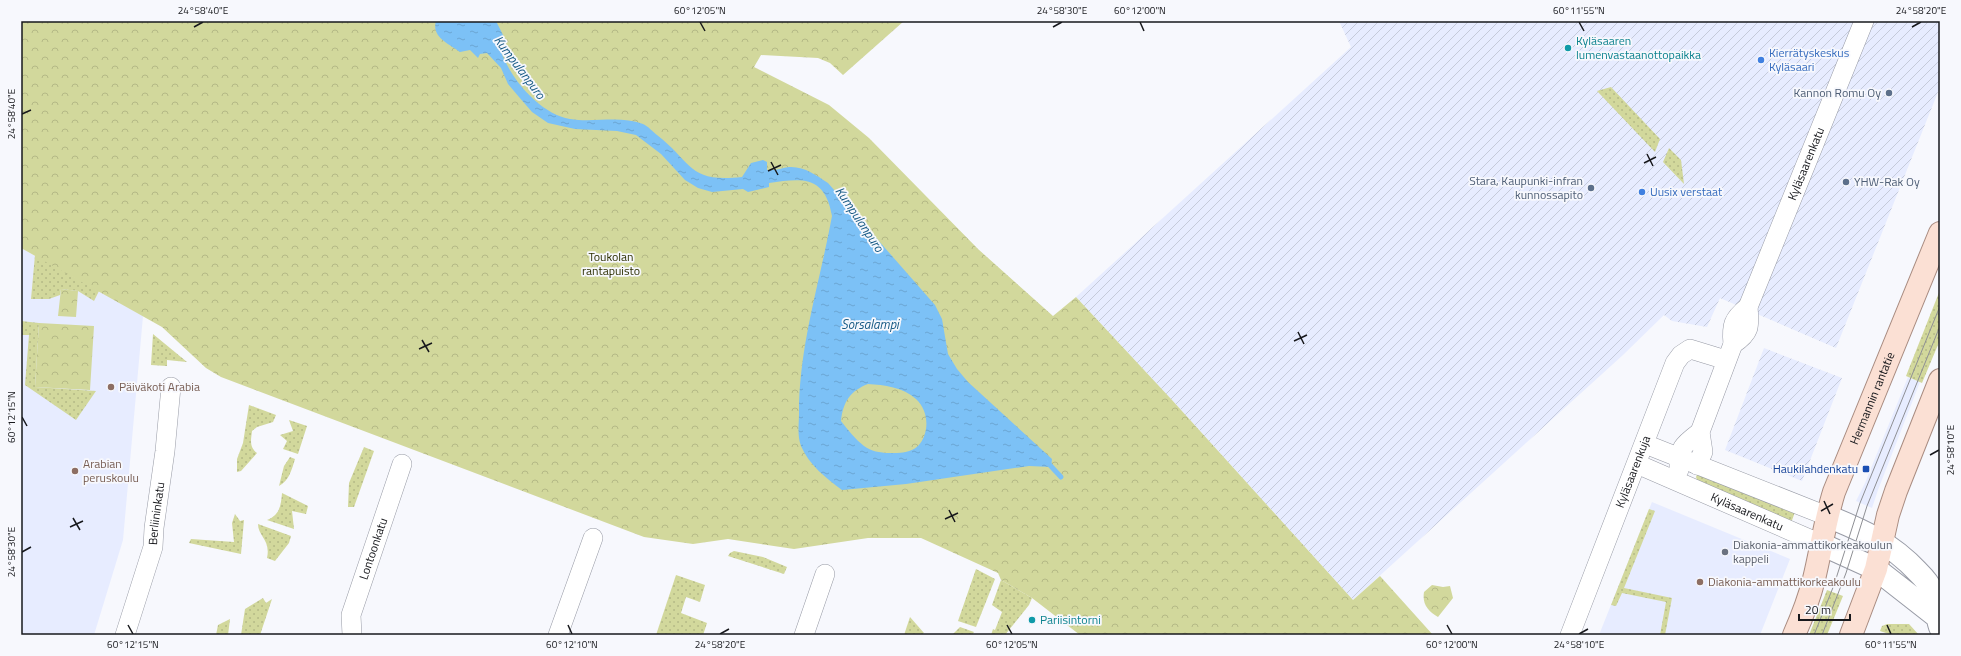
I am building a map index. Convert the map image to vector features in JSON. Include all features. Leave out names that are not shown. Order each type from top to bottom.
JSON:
[{"type":"main road","name":"Hermannin rantatie","points":[[1794,635],[1812,584],[1826,516],[1834,492],[1940,233]]},
{"type":"main road","points":[[1851,635],[1876,569],[1888,515],[1896,491],[1940,380]]},
{"type":"street","name":"Kyläsaarenkatu","points":[[1697,465],[1702,452],[1700,432],[1729,352],[1744,336],[1749,322],[1748,306],[1864,21]]},
{"type":"street","name":"Kyläsaarenkuja","points":[[1570,635],[1675,363],[1681,355],[1690,349],[1729,352]]},
{"type":"street","name":"Berliininkatu","points":[[125,635],[153,547],[171,387]]},
{"type":"street","points":[[1683,484],[1679,473],[1678,457],[1684,444],[1700,432]]},
{"type":"street","name":"Kyläsaarenkatu","points":[[1645,444],[1826,516],[1882,541]]},
{"type":"street","name":"Lontoonkatu","points":[[352,635],[351,615],[402,464]]},
{"type":"street","name":"Kyläsaarenkatu","points":[[1637,464],[1876,569]]},
{"type":"street","points":[[558,635],[593,538]]},
{"type":"street","points":[[1882,541],[1907,561],[1930,587],[1938,622]]},
{"type":"street","points":[[1876,569],[1938,622]]},
{"type":"street","points":[[804,635],[825,574]]},
{"type":"shaded area","name":"Stara, Kaupunki-infran kunnossapito","points":[[1339,21],[1940,21],[1940,87],[1836,348],[1720,298],[1707,327],[1672,321],[1664,315],[1623,355],[1353,600],[1172,400],[1076,297],[1351,47]]},
{"type":"shaded area","name":"Arabian peruskoulu","points":[[21,248],[143,316],[123,540],[94,635],[21,635]]},
{"type":"shaded area","points":[[1764,348],[1842,378],[1802,481],[1725,450]]},
{"type":"shaded area","name":"Haukilahdenkatu","points":[[1908,377],[1920,382],[1872,508],[1856,501],[1865,483]]},
{"type":"shaded area","name":"Diakonia-ammattikorkeakoulu","points":[[1652,502],[1790,559],[1760,635],[1599,635]]},
{"type":"green space","name":"Toukolan rantapuisto","points":[[21,21],[904,21],[843,75],[830,63],[818,58],[761,55],[754,67],[829,105],[869,138],[978,249],[1053,316],[1076,297],[1172,400],[1353,600],[1380,576],[1433,635],[1080,635],[1032,598],[1001,580],[998,573],[921,538],[868,538],[794,549],[728,539],[693,544],[644,537],[221,377],[206,368],[162,327],[21,248]]},
{"type":"green space","points":[[1611,87],[1660,139],[1655,152],[1597,91]]},
{"type":"green space","points":[[1669,148],[1681,160],[1684,184],[1663,162]]},
{"type":"green space","points":[[35,255],[99,291],[94,301],[78,291],[61,289],[60,295],[49,299],[31,299]]},
{"type":"green space","points":[[61,289],[78,291],[76,317],[58,316]]},
{"type":"green space","points":[[1940,290],[1940,340],[1922,383],[1906,376]]},
{"type":"green space","points":[[21,321],[39,323],[35,387],[96,391],[76,420],[25,385],[29,335],[21,335]]},
{"type":"green space","points":[[39,323],[94,326],[90,390],[35,387]]},
{"type":"green space","points":[[153,334],[187,362],[167,360],[167,366],[151,365]]},
{"type":"green space","points":[[249,405],[276,415],[273,422],[257,427],[252,431],[252,446],[254,451],[257,453],[241,471],[237,472],[237,459],[243,443]]},
{"type":"green space","points":[[289,420],[307,426],[298,454],[283,449],[287,441],[280,435],[293,431]]},
{"type":"green space","points":[[364,447],[374,451],[354,507],[348,507],[349,483]]},
{"type":"green space","points":[[290,457],[295,459],[291,471],[288,478],[279,486],[284,466]]},
{"type":"green space","points":[[1698,472],[1795,512],[1791,523],[1698,483],[1696,477]]},
{"type":"green space","points":[[282,493],[308,506],[306,514],[292,511],[294,529],[267,520],[275,515],[279,509]]},
{"type":"green space","points":[[1649,509],[1655,511],[1624,588],[1672,598],[1665,635],[1660,635],[1666,602],[1622,593],[1616,606],[1611,605]]},
{"type":"green space","points":[[235,514],[240,521],[244,520],[241,554],[189,543],[191,539],[234,542],[232,523]]},
{"type":"green space","points":[[258,524],[291,536],[289,543],[275,561],[267,558],[268,552],[266,542],[260,532]]},
{"type":"green space","points":[[734,551],[763,557],[787,567],[784,574],[728,556]]},
{"type":"green space","points":[[976,569],[995,579],[976,627],[958,621]]},
{"type":"green space","points":[[676,575],[705,585],[700,602],[686,597],[681,613],[707,623],[703,635],[656,635]]},
{"type":"green space","points":[[1001,580],[1032,598],[1029,605],[1005,635],[991,635],[993,629],[995,630],[1002,612],[992,605]]},
{"type":"green space","points":[[1432,585],[1443,587],[1450,586],[1453,598],[1438,617],[1426,607],[1424,600],[1424,592]]},
{"type":"green space","points":[[1827,590],[1843,596],[1827,635],[1809,635]]},
{"type":"green space","points":[[263,598],[266,603],[272,599],[260,635],[241,635],[245,609]]},
{"type":"green space","points":[[910,617],[924,633],[921,635],[904,635]]},
{"type":"green space","points":[[230,619],[228,635],[216,635],[218,625]]},
{"type":"green space","points":[[1887,624],[1909,624],[1919,635],[1892,635],[1880,631],[1882,626]]},
{"type":"green space","points":[[960,627],[974,632],[972,635],[952,635]]},
{"type":"water","name":"Sorsalampi","points":[[436,21],[496,21],[505,39],[499,45],[503,57],[517,80],[536,101],[558,115],[570,119],[625,120],[643,124],[669,145],[693,169],[701,174],[711,177],[724,178],[742,177],[751,163],[763,160],[767,162],[767,170],[776,170],[789,167],[800,168],[828,183],[935,305],[942,319],[948,354],[957,369],[968,382],[1052,459],[1051,467],[1029,466],[906,484],[842,490],[813,465],[804,453],[799,434],[802,363],[832,216],[829,203],[824,193],[818,186],[802,180],[792,180],[769,183],[769,187],[748,192],[743,189],[712,192],[698,188],[685,180],[661,154],[636,135],[617,131],[575,129],[548,123],[532,112],[508,84],[501,68],[487,53],[480,54],[478,58],[470,50],[460,52],[438,36],[435,27]],"holes":[[[868,384],[893,387],[911,395],[916,399],[926,416],[925,435],[918,446],[905,452],[882,453],[867,448],[849,431],[841,421],[848,398],[856,390]]]},
{"type":"waterway","name":"Kumpulanpuro","points":[[1047,462],[1061,477]]},
{"type":"tram line","points":[[1814,635],[1834,585],[1860,503],[1940,306]]},
{"type":"tram line","points":[[1822,635],[1846,573],[1867,506],[1940,326]]},
{"type":"place","name":"Kyläsaaren lumenvastaanottopaikka","points":[[1568,48]]},
{"type":"place","name":"Kierrätyskeskus Kyläsaari","points":[[1761,60]]},
{"type":"place","name":"Kannon Romu Oy","points":[[1889,93]]},
{"type":"place","name":"YHW-Rak Oy","points":[[1846,182]]},
{"type":"place","name":"Stara, Kaupunki-infran kunnossapito","points":[[1591,188]]},
{"type":"place","name":"Uusix verstaat","points":[[1642,192]]},
{"type":"place","name":"Päiväkoti Arabia","points":[[111,387]]},
{"type":"place","name":"Haukilahdenkatu","points":[[1866,469]]},
{"type":"place","name":"Arabian peruskoulu","points":[[75,471]]},
{"type":"place","name":"Diakonia-ammattikorkeakoulun kappeli","points":[[1725,552]]},
{"type":"place","name":"Diakonia-ammattikorkeakoulu","points":[[1700,582]]},
{"type":"place","name":"Pariisintorni","points":[[1032,620]]}]
